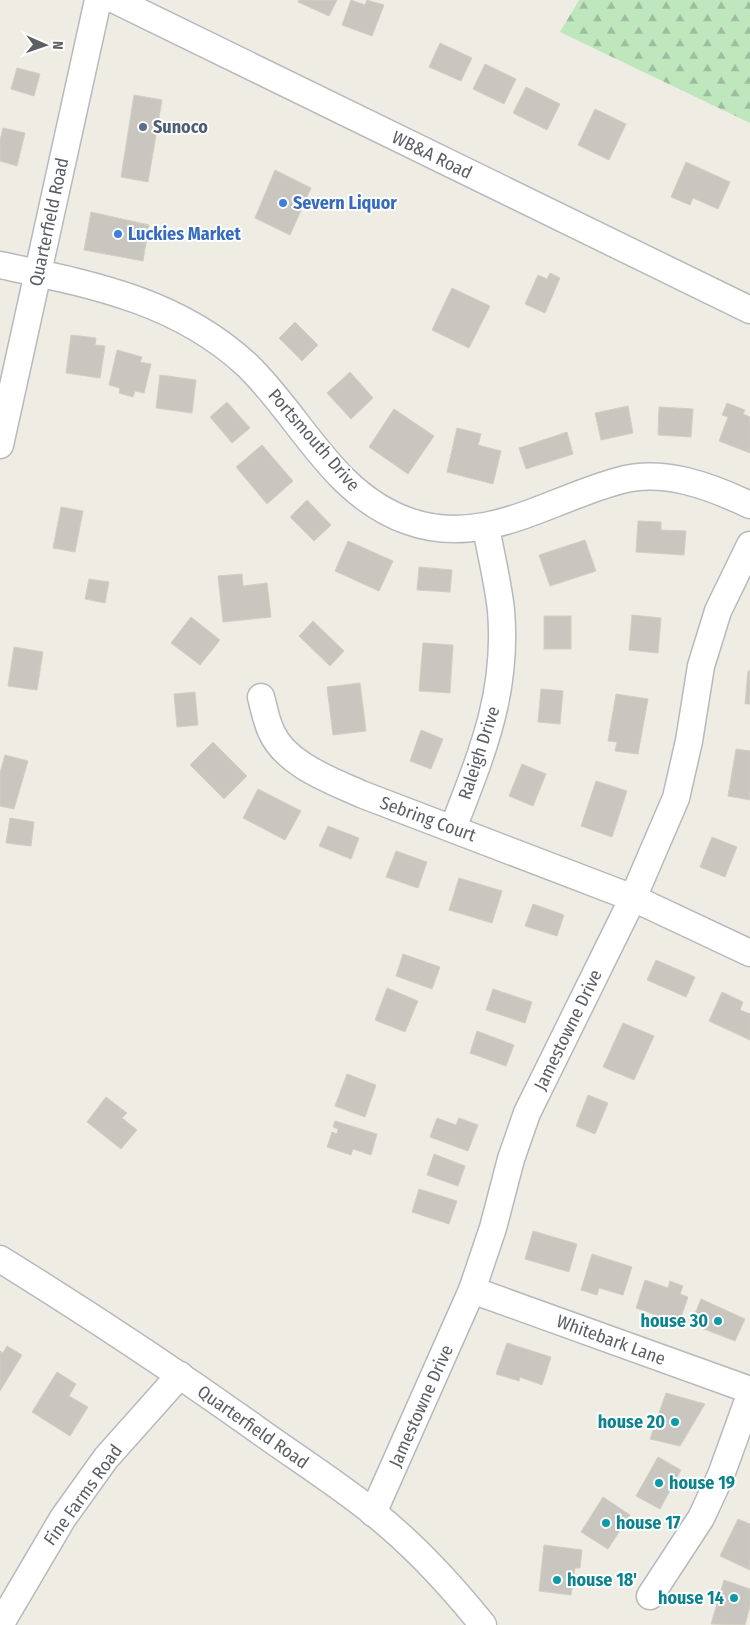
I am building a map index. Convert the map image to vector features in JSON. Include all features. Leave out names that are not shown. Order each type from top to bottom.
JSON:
[{"type":"street","name":"Quarterfield Road","points":[[0,445],[98,0]]},
{"type":"street","name":"WB&A Road","points":[[115,0],[750,310]]},
{"type":"street","name":"Portsmouth Drive","points":[[0,264],[148,302],[202,330],[227,348],[266,385],[342,479],[364,498],[387,513],[410,522],[433,527],[462,529],[486,527],[510,522],[619,480],[648,478],[700,484],[750,505]]},
{"type":"street","name":"Raleigh Drive","points":[[453,828],[494,717],[500,682],[501,609],[486,527]]},
{"type":"street","name":"Jamestowne Drive","points":[[373,1513],[472,1290],[493,1228],[511,1159],[527,1113],[632,898],[676,798],[689,741],[701,666],[718,611],[750,545]]},
{"type":"street","name":"Sebring Court","points":[[261,697],[271,732],[284,749],[304,765],[361,794],[632,898],[750,953]]},
{"type":"street","name":"Quarterfield Road","points":[[0,1259],[89,1314],[180,1375],[373,1513],[423,1556],[483,1625]]},
{"type":"street","name":"Whitebark Lane","points":[[472,1290],[750,1390]]},
{"type":"street","name":"Fine Farms Road","points":[[0,1625],[63,1518],[106,1458],[180,1375]]},
{"type":"street","points":[[650,1596],[701,1518],[720,1476],[750,1394]]},
{"type":"green space","points":[[579,0],[750,0],[750,123],[560,32]]},
{"type":"building","points":[[299,0],[337,0],[329,16],[298,2]]},
{"type":"building","points":[[351,0],[365,5],[367,0],[384,5],[372,36],[342,25]]},
{"type":"building","points":[[440,43],[472,58],[461,81],[429,67]]},
{"type":"building","points":[[485,64],[516,79],[504,104],[473,89]]},
{"type":"building","points":[[17,68],[40,74],[34,96],[11,89]]},
{"type":"building","points":[[526,87],[560,104],[547,130],[513,113]]},
{"type":"building","points":[[134,95],[162,100],[148,182],[121,177]]},
{"type":"building","points":[[595,109],[626,124],[609,160],[578,145]]},
{"type":"building","points":[[3,128],[25,133],[17,166],[0,161],[0,140]]},
{"type":"building","points":[[686,162],[730,182],[718,209],[693,198],[690,205],[671,197]]},
{"type":"building","name":"Severn Liquor","points":[[275,170],[311,188],[290,235],[255,218]]},
{"type":"building","name":"Luckies Market","points":[[91,212],[149,225],[143,261],[84,250]]},
{"type":"building","points":[[550,273],[560,278],[545,313],[525,304],[538,275],[547,279]]},
{"type":"building","points":[[452,288],[490,306],[469,348],[432,330]]},
{"type":"building","points":[[295,322],[318,345],[302,361],[279,338]]},
{"type":"building","points":[[71,335],[96,338],[95,345],[105,346],[100,378],[66,373]]},
{"type":"building","points":[[117,350],[142,357],[140,362],[151,364],[144,393],[135,391],[133,397],[119,393],[120,388],[109,385]]},
{"type":"building","points":[[350,372],[373,398],[351,419],[327,393]]},
{"type":"building","points":[[160,375],[196,380],[192,413],[156,408]]},
{"type":"building","points":[[227,402],[250,428],[232,443],[210,417]]},
{"type":"building","points":[[727,403],[745,410],[743,414],[750,417],[750,453],[719,441],[728,417],[722,415]]},
{"type":"building","points":[[628,406],[633,433],[601,440],[595,413]]},
{"type":"building","points":[[659,407],[693,409],[691,437],[658,435]]},
{"type":"building","points":[[394,409],[434,436],[408,474],[369,447]]},
{"type":"building","points":[[457,428],[481,434],[478,445],[501,451],[493,484],[447,472]]},
{"type":"building","points":[[567,432],[573,454],[526,469],[519,448]]},
{"type":"building","points":[[262,445],[293,481],[267,504],[236,467]]},
{"type":"building","points":[[307,500],[331,525],[314,541],[290,517]]},
{"type":"building","points":[[61,507],[83,511],[75,552],[53,548]]},
{"type":"building","points":[[638,521],[661,522],[661,530],[686,531],[684,555],[636,552]]},
{"type":"building","points":[[585,540],[596,571],[550,586],[539,555]]},
{"type":"building","points":[[348,541],[393,561],[379,591],[335,571]]},
{"type":"building","points":[[419,567],[452,570],[450,592],[417,590]]},
{"type":"building","points":[[242,574],[243,586],[267,583],[271,617],[223,622],[218,576]]},
{"type":"building","points":[[89,579],[109,582],[105,603],[85,599]]},
{"type":"building","points":[[632,615],[661,618],[658,653],[629,650]]},
{"type":"building","points":[[544,616],[571,616],[571,649],[544,649]]},
{"type":"building","points":[[191,617],[220,640],[200,665],[171,643]]},
{"type":"building","points":[[313,621],[344,651],[330,666],[299,636]]},
{"type":"building","points":[[423,643],[453,645],[450,693],[419,691]]},
{"type":"building","points":[[14,647],[43,652],[37,690],[8,686]]},
{"type":"building","points":[[748,671],[750,671],[750,704],[745,704]]},
{"type":"building","points":[[360,683],[366,731],[333,735],[327,687]]},
{"type":"building","points":[[541,689],[563,691],[560,724],[538,722]]},
{"type":"building","points":[[195,692],[198,725],[177,727],[174,694]]},
{"type":"building","points":[[616,694],[648,699],[638,754],[615,751],[617,742],[608,741]]},
{"type":"building","points":[[421,730],[443,739],[431,769],[410,761]]},
{"type":"building","points":[[213,742],[247,776],[224,799],[190,765]]},
{"type":"building","points":[[736,749],[750,751],[750,800],[728,796]]},
{"type":"building","points":[[5,755],[28,761],[14,809],[0,806],[0,773]]},
{"type":"building","points":[[522,764],[546,774],[533,806],[509,796]]},
{"type":"building","points":[[596,781],[627,791],[612,837],[581,826]]},
{"type":"building","points":[[258,789],[301,811],[285,840],[243,818]]},
{"type":"building","points":[[10,818],[34,822],[31,846],[6,843]]},
{"type":"building","points":[[328,826],[359,838],[351,859],[319,846]]},
{"type":"building","points":[[712,837],[737,847],[725,877],[700,867]]},
{"type":"building","points":[[396,851],[427,862],[418,888],[386,877]]},
{"type":"building","points":[[459,878],[502,891],[492,923],[449,910]]},
{"type":"building","points":[[533,904],[564,915],[557,936],[525,926]]},
{"type":"building","points":[[403,954],[440,967],[432,989],[396,976]]},
{"type":"building","points":[[656,960],[695,977],[686,997],[647,980]]},
{"type":"building","points":[[387,988],[418,1001],[405,1032],[375,1020]]},
{"type":"building","points":[[493,989],[532,1002],[525,1023],[486,1010]]},
{"type":"building","points":[[722,992],[743,1002],[740,1010],[750,1014],[750,1040],[709,1021]]},
{"type":"building","points":[[623,1023],[654,1036],[634,1080],[603,1067]]},
{"type":"building","points":[[477,1031],[514,1045],[506,1066],[470,1053]]},
{"type":"building","points":[[347,1074],[376,1085],[365,1117],[335,1106]]},
{"type":"building","points":[[588,1095],[608,1103],[595,1134],[576,1126]]},
{"type":"building","points":[[106,1097],[127,1113],[122,1118],[137,1130],[121,1149],[87,1122]]},
{"type":"building","points":[[437,1118],[456,1125],[459,1118],[478,1125],[468,1151],[430,1137]]},
{"type":"building","points":[[335,1121],[377,1134],[371,1155],[353,1149],[351,1155],[327,1147],[332,1132],[337,1134],[338,1129],[333,1127]]},
{"type":"building","points":[[434,1154],[465,1166],[458,1186],[427,1175]]},
{"type":"building","points":[[419,1189],[457,1201],[449,1224],[412,1212]]},
{"type":"building","points":[[533,1231],[577,1244],[569,1272],[525,1259]]},
{"type":"building","points":[[592,1254],[632,1267],[623,1295],[599,1288],[597,1295],[581,1290]]},
{"type":"building","points":[[645,1280],[668,1288],[670,1281],[683,1286],[680,1294],[688,1297],[679,1323],[636,1308]]},
{"type":"building","name":"house 30","points":[[701,1299],[745,1319],[735,1341],[691,1324]]},
{"type":"building","points":[[507,1343],[551,1357],[542,1385],[520,1377],[519,1381],[496,1374]]},
{"type":"building","points":[[7,1346],[22,1355],[0,1391],[0,1351],[3,1353]]},
{"type":"building","points":[[57,1372],[76,1384],[69,1396],[88,1407],[70,1436],[32,1412]]},
{"type":"building","name":"house 20","points":[[666,1393],[705,1404],[680,1446],[650,1439]]},
{"type":"building","name":"house 19","points":[[658,1457],[681,1470],[660,1509],[636,1496]]},
{"type":"building","name":"house 17","points":[[603,1497],[630,1515],[608,1549],[581,1532]]},
{"type":"building","points":[[738,1519],[750,1524],[750,1570],[720,1556]]},
{"type":"building","name":"house 18'","points":[[544,1545],[582,1550],[580,1568],[575,1568],[571,1595],[539,1591]]},
{"type":"building","name":"house 14","points":[[724,1580],[750,1589],[750,1606],[745,1625],[711,1624]]},
{"type":"place","name":"Sunoco","points":[[143,127]]},
{"type":"place","name":"Severn Liquor","points":[[283,203]]},
{"type":"place","name":"Luckies Market","points":[[118,234]]},
{"type":"place","name":"house 30","points":[[718,1321]]},
{"type":"place","name":"house 20","points":[[675,1422]]},
{"type":"place","name":"house 19","points":[[659,1483]]},
{"type":"place","name":"house 17","points":[[606,1523]]},
{"type":"place","name":"house 18'","points":[[557,1580]]},
{"type":"place","name":"house 14","points":[[734,1598]]}]
